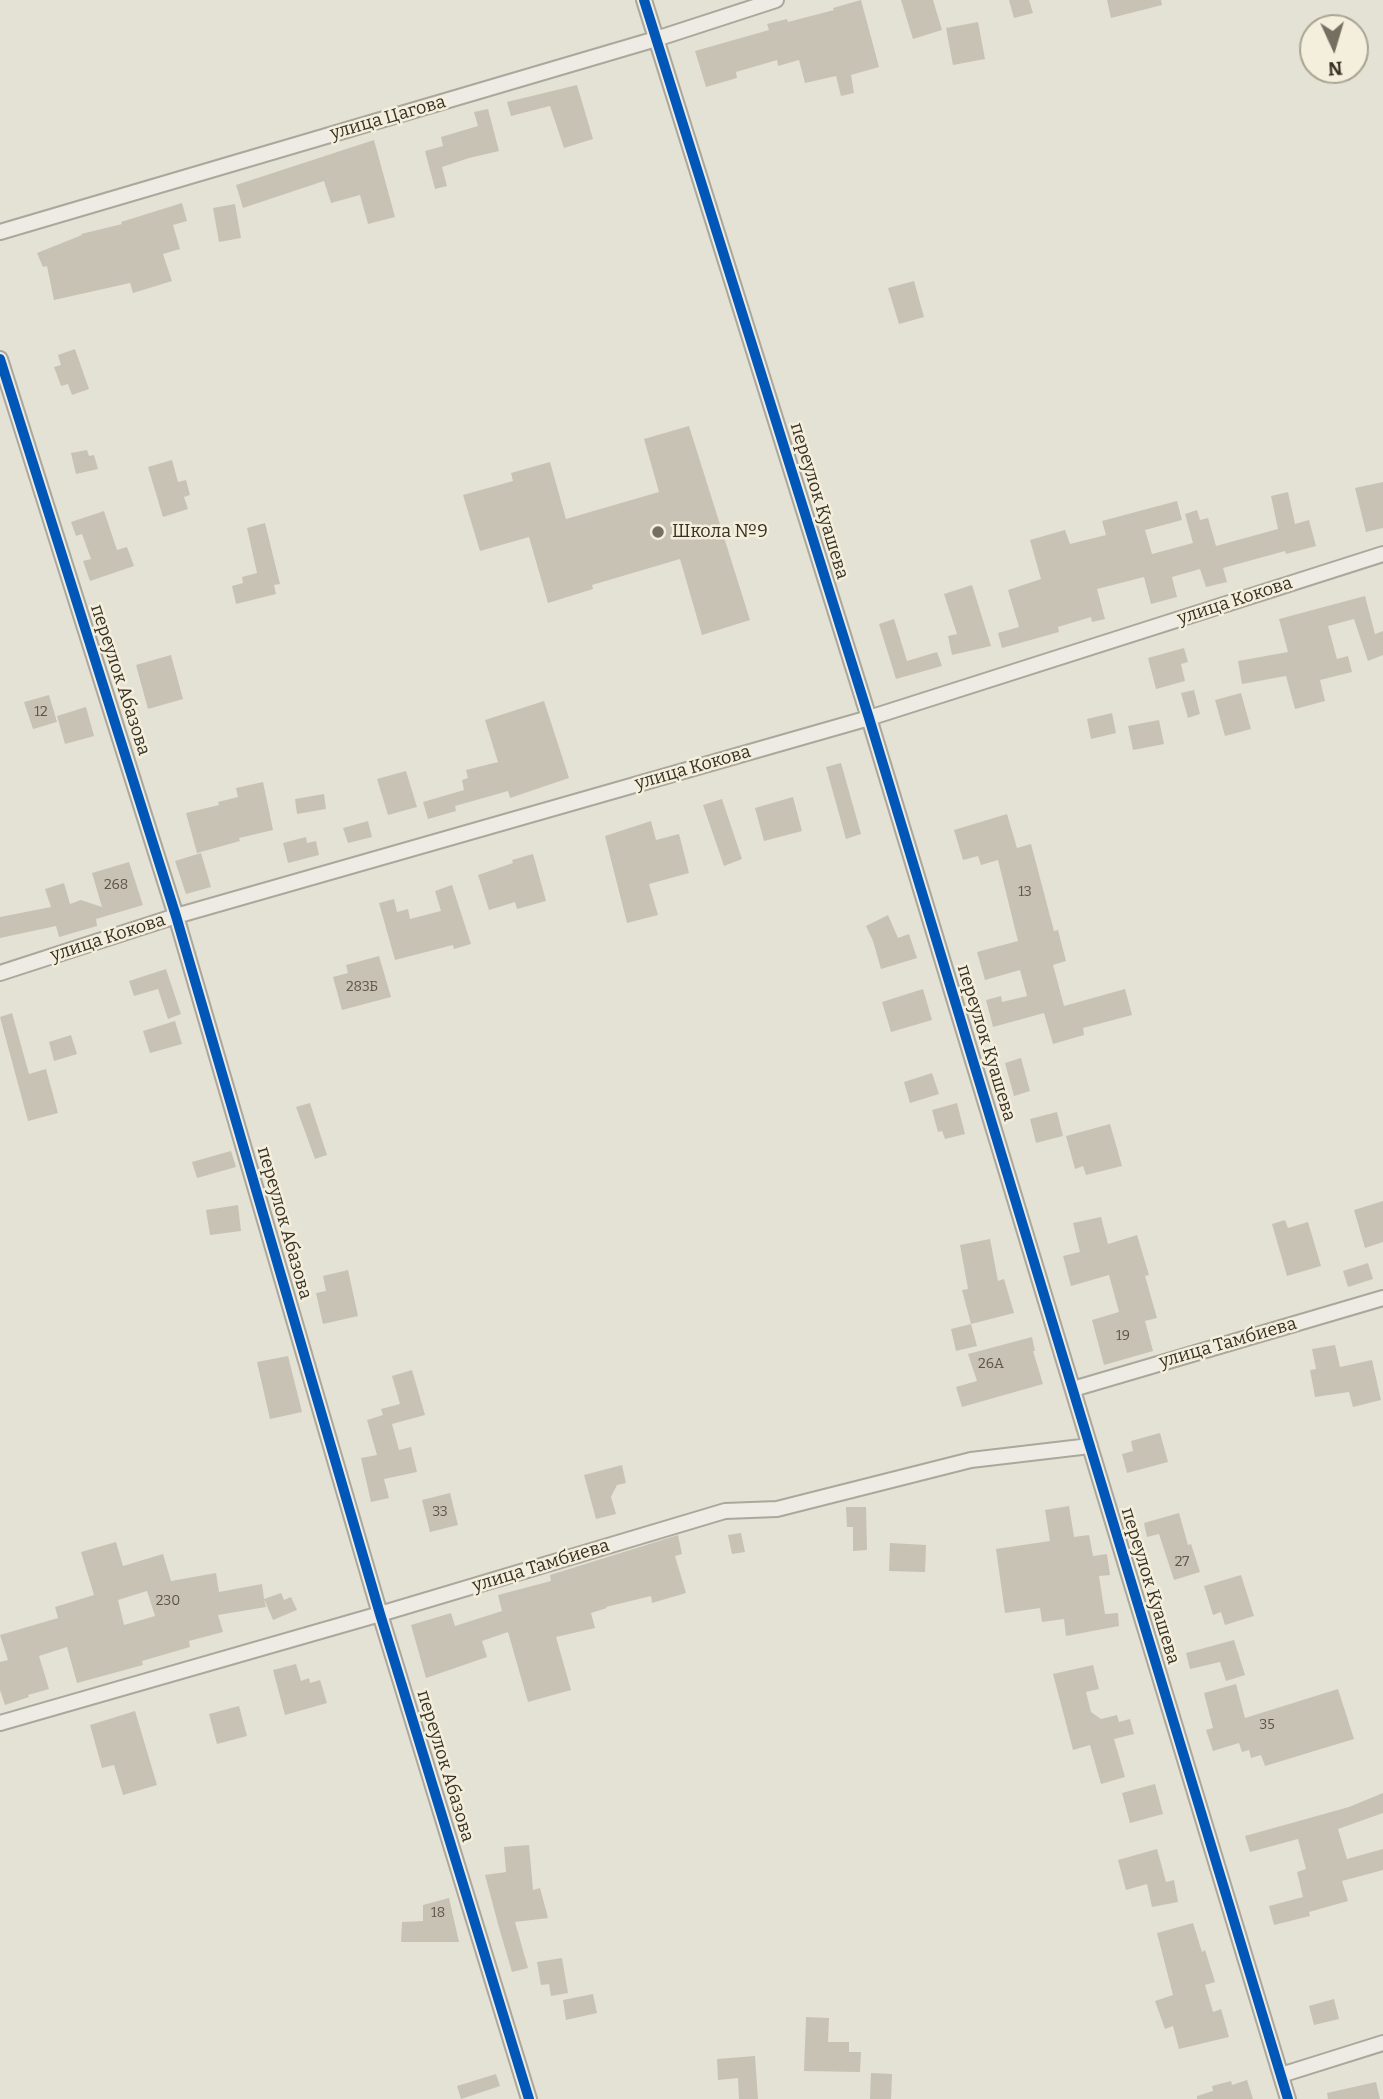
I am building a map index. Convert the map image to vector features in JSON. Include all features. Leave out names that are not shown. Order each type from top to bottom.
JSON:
[{"type":"street","name":"переулок Куашева","points":[[644,0],[869,718],[1288,2099]]},
{"type":"street","name":"улица Цагова","points":[[0,232],[656,39],[776,0]]},
{"type":"street","name":"переулок Абазова","points":[[0,359],[176,916],[380,1614],[529,2099]]},
{"type":"street","name":"улица Кокова","points":[[0,973],[176,916],[869,718],[1383,554]]},
{"type":"street","name":"улица Тамбиева","points":[[1073,1389],[1383,1298]]},
{"type":"street","name":"улица Тамбиева","points":[[0,1723],[380,1614],[724,1511],[777,1509],[971,1460],[1090,1446]]},
{"type":"street","points":[[1281,2075],[1383,2043]]},
{"type":"building","points":[[861,0],[879,67],[851,75],[854,93],[841,96],[836,76],[805,83],[799,60],[778,66],[777,60],[736,72],[737,78],[706,87],[695,51],[769,30],[767,24],[787,19],[788,22]]},
{"type":"building","points":[[901,0],[933,0],[942,30],[913,39]]},
{"type":"building","points":[[1009,0],[1029,0],[1033,13],[1014,18]]},
{"type":"building","points":[[1107,0],[1161,0],[1162,5],[1111,18]]},
{"type":"building","points":[[978,22],[985,59],[953,65],[946,28]]},
{"type":"building","points":[[577,85],[593,139],[564,148],[550,106],[511,116],[507,102]]},
{"type":"building","points":[[488,109],[499,151],[442,167],[447,186],[435,189],[425,151],[443,146],[441,137],[478,126],[474,112]]},
{"type":"building","points":[[374,140],[395,217],[368,224],[360,195],[331,203],[324,181],[243,208],[236,185]]},
{"type":"building","points":[[182,203],[187,221],[173,225],[180,249],[163,254],[172,281],[133,293],[130,283],[54,300],[47,266],[43,267],[37,253],[81,234],[122,224],[121,222]]},
{"type":"building","points":[[235,204],[241,238],[219,242],[213,208]]},
{"type":"building","points":[[914,281],[924,317],[899,324],[888,288]]},
{"type":"building","points":[[75,349],[89,389],[72,395],[68,384],[61,386],[54,367],[61,365],[58,355]]},
{"type":"building","name":"Школа №9","points":[[689,426],[750,620],[702,635],[680,559],[592,585],[593,589],[548,603],[529,537],[480,551],[463,495],[513,481],[511,473],[550,462],[566,519],[659,492],[644,439]]},
{"type":"building","points":[[87,450],[89,456],[94,455],[98,469],[76,474],[71,453]]},
{"type":"building","points":[[172,460],[178,482],[186,480],[190,495],[184,497],[188,509],[163,517],[148,467]]},
{"type":"building","points":[[1383,482],[1383,528],[1366,532],[1355,488]]},
{"type":"building","points":[[1288,492],[1295,524],[1309,520],[1316,546],[1286,554],[1285,551],[1223,568],[1227,582],[1206,587],[1200,569],[1172,577],[1177,597],[1151,604],[1144,577],[1097,589],[1105,619],[1092,622],[1091,617],[1058,627],[1059,632],[1002,648],[998,633],[1019,627],[1008,590],[1041,579],[1030,540],[1065,530],[1070,544],[1106,535],[1102,521],[1177,501],[1182,520],[1145,530],[1152,554],[1193,543],[1185,514],[1197,510],[1200,520],[1208,518],[1216,546],[1278,529],[1271,496]]},
{"type":"building","points":[[104,511],[117,550],[127,547],[134,566],[90,581],[83,561],[91,559],[82,534],[76,536],[71,522]]},
{"type":"building","points":[[265,523],[280,584],[274,585],[276,594],[236,604],[232,586],[243,583],[242,577],[257,573],[247,528]]},
{"type":"building","points":[[972,585],[991,646],[952,655],[948,636],[957,634],[944,594]]},
{"type":"building","points":[[1365,596],[1375,634],[1383,631],[1383,655],[1368,661],[1354,619],[1328,626],[1337,659],[1348,656],[1352,672],[1320,680],[1325,701],[1295,709],[1286,676],[1242,684],[1238,661],[1288,652],[1279,619]]},
{"type":"building","points":[[894,619],[907,661],[937,652],[942,666],[896,679],[879,624]]},
{"type":"building","points":[[1184,648],[1188,662],[1181,664],[1185,681],[1156,689],[1148,658]]},
{"type":"building","points":[[171,655],[183,699],[148,709],[136,665]]},
{"type":"building","points":[[1194,690],[1200,714],[1188,718],[1181,693]]},
{"type":"building","points":[[1241,693],[1251,729],[1225,736],[1215,700]]},
{"type":"building","points":[[49,695],[57,722],[33,729],[24,702]]},
{"type":"building","points":[[544,701],[569,778],[510,798],[508,791],[455,806],[456,811],[428,819],[423,802],[464,790],[462,780],[468,778],[466,770],[498,762],[485,720]]},
{"type":"building","points":[[86,707],[94,736],[65,744],[57,716]]},
{"type":"building","points":[[1112,713],[1116,733],[1091,739],[1087,719]]},
{"type":"building","points":[[1159,720],[1164,744],[1133,750],[1128,726]]},
{"type":"building","points":[[841,763],[861,834],[846,839],[826,767]]},
{"type":"building","points":[[406,771],[417,807],[388,815],[377,779]]},
{"type":"building","points":[[263,782],[273,830],[239,838],[240,841],[197,853],[186,813],[219,805],[218,802],[238,797],[236,788]]},
{"type":"building","points":[[324,794],[326,809],[297,814],[295,799]]},
{"type":"building","points":[[793,797],[802,831],[764,841],[755,808]]},
{"type":"building","points":[[722,799],[742,859],[724,866],[703,805]]},
{"type":"building","points":[[1007,814],[1017,848],[1031,844],[1054,931],[1058,930],[1066,961],[1053,965],[1064,1006],[1125,989],[1132,1015],[1083,1028],[1084,1035],[1053,1044],[1044,1013],[993,1027],[986,1000],[1001,996],[1002,1002],[1027,996],[1020,970],[985,980],[977,952],[1018,941],[998,860],[981,865],[978,856],[963,860],[954,830]]},
{"type":"building","points":[[368,821],[372,837],[348,843],[343,828]]},
{"type":"building","points":[[651,821],[656,840],[679,834],[689,873],[649,884],[658,915],[627,923],[605,836]]},
{"type":"building","points":[[306,837],[307,843],[316,841],[319,855],[288,863],[283,843]]},
{"type":"building","points":[[201,853],[211,887],[186,894],[175,861]]},
{"type":"building","points":[[533,854],[546,901],[517,909],[515,902],[489,910],[478,875]]},
{"type":"building","points":[[129,862],[143,905],[96,919],[97,926],[59,937],[56,926],[0,938],[0,917],[51,907],[45,889],[64,883],[70,904],[81,900],[102,907],[92,873]]},
{"type":"building","points":[[452,885],[471,944],[454,949],[453,945],[395,960],[379,903],[394,899],[397,912],[408,909],[410,919],[441,911],[435,891]]},
{"type":"building","points":[[888,915],[898,938],[909,934],[917,958],[881,969],[866,926]]},
{"type":"building","points":[[379,956],[391,997],[342,1010],[333,977],[348,973],[346,965]]},
{"type":"building","points":[[166,969],[181,1014],[168,1019],[158,989],[134,996],[129,981]]},
{"type":"building","points":[[923,989],[932,1020],[891,1032],[882,1002]]},
{"type":"building","points":[[12,1013],[29,1074],[46,1069],[58,1113],[28,1121],[0,1017]]},
{"type":"building","points":[[175,1021],[182,1044],[150,1053],[143,1031]]},
{"type":"building","points":[[71,1035],[77,1054],[54,1061],[49,1042]]},
{"type":"building","points":[[1021,1058],[1030,1091],[1014,1096],[1005,1063]]},
{"type":"building","points":[[932,1073],[939,1094],[910,1103],[904,1082]]},
{"type":"building","points":[[310,1103],[327,1155],[315,1159],[296,1107]]},
{"type":"building","points":[[957,1103],[965,1134],[945,1139],[942,1131],[938,1132],[932,1110]]},
{"type":"building","points":[[1057,1112],[1063,1136],[1036,1143],[1030,1119]]},
{"type":"building","points":[[1110,1124],[1122,1166],[1086,1175],[1083,1166],[1075,1169],[1066,1136]]},
{"type":"building","points":[[231,1151],[236,1167],[197,1178],[192,1162]]},
{"type":"building","points":[[1383,1201],[1383,1242],[1365,1248],[1354,1210]]},
{"type":"building","points":[[238,1205],[241,1231],[210,1235],[206,1210]]},
{"type":"building","points":[[1101,1217],[1108,1244],[1137,1235],[1149,1275],[1145,1276],[1157,1318],[1145,1321],[1153,1351],[1104,1365],[1092,1320],[1119,1312],[1109,1275],[1071,1286],[1063,1256],[1080,1252],[1073,1223]]},
{"type":"building","points":[[1285,1220],[1288,1228],[1308,1222],[1321,1266],[1287,1276],[1272,1224]]},
{"type":"building","points":[[990,1239],[998,1281],[1004,1279],[1014,1313],[971,1324],[962,1290],[968,1289],[960,1245]]},
{"type":"building","points":[[1368,1263],[1373,1279],[1348,1287],[1343,1271]]},
{"type":"building","points":[[348,1270],[358,1316],[323,1324],[316,1293],[326,1291],[323,1276]]},
{"type":"building","points":[[971,1324],[977,1346],[956,1351],[951,1329]]},
{"type":"building","points":[[1032,1337],[1033,1351],[1043,1384],[962,1407],[956,1387],[977,1381],[968,1354]]},
{"type":"building","points":[[1335,1345],[1340,1367],[1372,1360],[1381,1400],[1353,1407],[1349,1392],[1315,1397],[1310,1370],[1316,1369],[1312,1349]]},
{"type":"building","points":[[288,1356],[302,1412],[270,1419],[257,1362]]},
{"type":"building","points":[[412,1370],[425,1415],[392,1424],[399,1450],[411,1447],[417,1472],[384,1479],[389,1498],[371,1502],[361,1458],[377,1455],[367,1420],[383,1415],[381,1409],[400,1404],[392,1376]]},
{"type":"building","points":[[1160,1433],[1168,1462],[1127,1473],[1122,1454],[1133,1451],[1131,1441]]},
{"type":"building","points":[[622,1465],[626,1483],[617,1485],[611,1497],[616,1514],[596,1519],[584,1475]]},
{"type":"building","points":[[450,1493],[458,1525],[430,1532],[422,1500]]},
{"type":"building","points":[[1069,1506],[1074,1537],[1089,1535],[1093,1556],[1107,1554],[1110,1575],[1099,1576],[1105,1614],[1118,1613],[1119,1626],[1066,1636],[1064,1619],[1042,1622],[1040,1608],[1005,1613],[996,1549],[1050,1541],[1045,1510]]},
{"type":"building","points":[[846,1507],[866,1507],[867,1550],[853,1551],[853,1527],[847,1527]]},
{"type":"building","points":[[1179,1513],[1188,1545],[1191,1544],[1200,1572],[1174,1580],[1159,1534],[1147,1537],[1144,1523]]},
{"type":"building","points":[[741,1533],[745,1552],[732,1554],[728,1535]]},
{"type":"building","points":[[678,1535],[682,1554],[675,1556],[686,1593],[652,1603],[651,1596],[606,1607],[591,1613],[595,1628],[556,1637],[571,1690],[528,1702],[508,1632],[482,1641],[487,1657],[426,1678],[411,1625],[451,1613],[455,1626],[502,1611],[498,1595],[551,1581],[550,1575]]},
{"type":"building","points":[[116,1542],[123,1566],[163,1554],[171,1581],[216,1573],[219,1592],[262,1584],[266,1607],[218,1615],[223,1632],[189,1641],[190,1647],[142,1661],[143,1665],[77,1683],[67,1647],[39,1656],[49,1689],[5,1705],[0,1690],[0,1662],[8,1660],[0,1635],[58,1618],[55,1607],[94,1595],[81,1552]],"holes":[[[147,1591],[155,1616],[124,1625],[118,1600]]]},
{"type":"building","points":[[890,1543],[926,1545],[925,1572],[889,1571]]},
{"type":"building","points":[[1241,1575],[1254,1616],[1225,1625],[1221,1612],[1213,1615],[1204,1586]]},
{"type":"building","points":[[281,1593],[284,1600],[291,1597],[297,1610],[273,1620],[264,1599]]},
{"type":"building","points":[[1234,1640],[1245,1675],[1226,1681],[1220,1662],[1190,1669],[1186,1653]]},
{"type":"building","points":[[296,1664],[301,1681],[309,1678],[310,1683],[320,1680],[327,1703],[285,1715],[273,1670]]},
{"type":"building","points":[[1093,1665],[1099,1689],[1086,1692],[1091,1712],[1101,1719],[1117,1715],[1119,1722],[1130,1719],[1134,1734],[1114,1739],[1125,1777],[1101,1784],[1090,1745],[1073,1750],[1053,1674]]},
{"type":"building","points":[[1236,1684],[1245,1718],[1338,1689],[1354,1739],[1265,1766],[1261,1755],[1251,1758],[1249,1750],[1242,1752],[1239,1743],[1213,1751],[1206,1730],[1213,1728],[1204,1693]]},
{"type":"building","points":[[239,1706],[247,1736],[217,1744],[209,1714]]},
{"type":"building","points":[[135,1711],[157,1785],[123,1795],[114,1765],[102,1768],[90,1725]]},
{"type":"building","points":[[1155,1784],[1163,1814],[1130,1823],[1122,1793]]},
{"type":"building","points":[[1383,1793],[1383,1813],[1338,1829],[1347,1859],[1383,1849],[1383,1870],[1342,1881],[1348,1901],[1309,1912],[1310,1916],[1274,1925],[1269,1906],[1303,1897],[1297,1872],[1306,1869],[1298,1839],[1250,1852],[1245,1836],[1349,1807]]},
{"type":"building","points":[[529,1845],[533,1890],[540,1888],[548,1918],[515,1922],[528,1968],[512,1972],[485,1875],[506,1872],[504,1847]]},
{"type":"building","points":[[1157,1849],[1166,1882],[1174,1880],[1178,1902],[1152,1907],[1147,1884],[1126,1890],[1118,1860]]},
{"type":"building","points":[[449,1898],[459,1942],[401,1942],[402,1922],[423,1921],[423,1905]]},
{"type":"building","points":[[1193,1923],[1215,1982],[1205,1985],[1213,2012],[1221,2009],[1229,2037],[1179,2049],[1173,2026],[1165,2029],[1155,2001],[1173,1995],[1157,1933]]},
{"type":"building","points":[[562,1958],[568,1993],[551,1996],[549,1984],[541,1985],[537,1962]]},
{"type":"building","points":[[593,1994],[597,2013],[566,2020],[563,2000]]},
{"type":"building","points":[[1334,1999],[1339,2019],[1314,2025],[1309,2006]]},
{"type":"building","points":[[806,2017],[829,2018],[828,2042],[849,2042],[849,2052],[861,2052],[860,2072],[804,2071]]},
{"type":"building","points":[[755,2056],[758,2099],[739,2099],[738,2078],[718,2080],[717,2059]]},
{"type":"building","points":[[871,2073],[892,2074],[891,2099],[870,2099]]},
{"type":"building","points":[[496,2074],[500,2086],[461,2099],[457,2086]]},
{"type":"building","points":[[1247,2080],[1253,2099],[1197,2099],[1197,2096],[1213,2091],[1212,2086],[1231,2081],[1232,2085]]},
{"type":"building","points":[[1376,2082],[1380,2099],[1328,2099],[1327,2093]]},
{"type":"cycle path","points":[[644,0],[869,718],[1288,2099]]},
{"type":"cycle path","points":[[0,359],[176,916],[380,1614],[529,2099]]},
{"type":"place","name":"Школа №9","points":[[658,532]]}]
